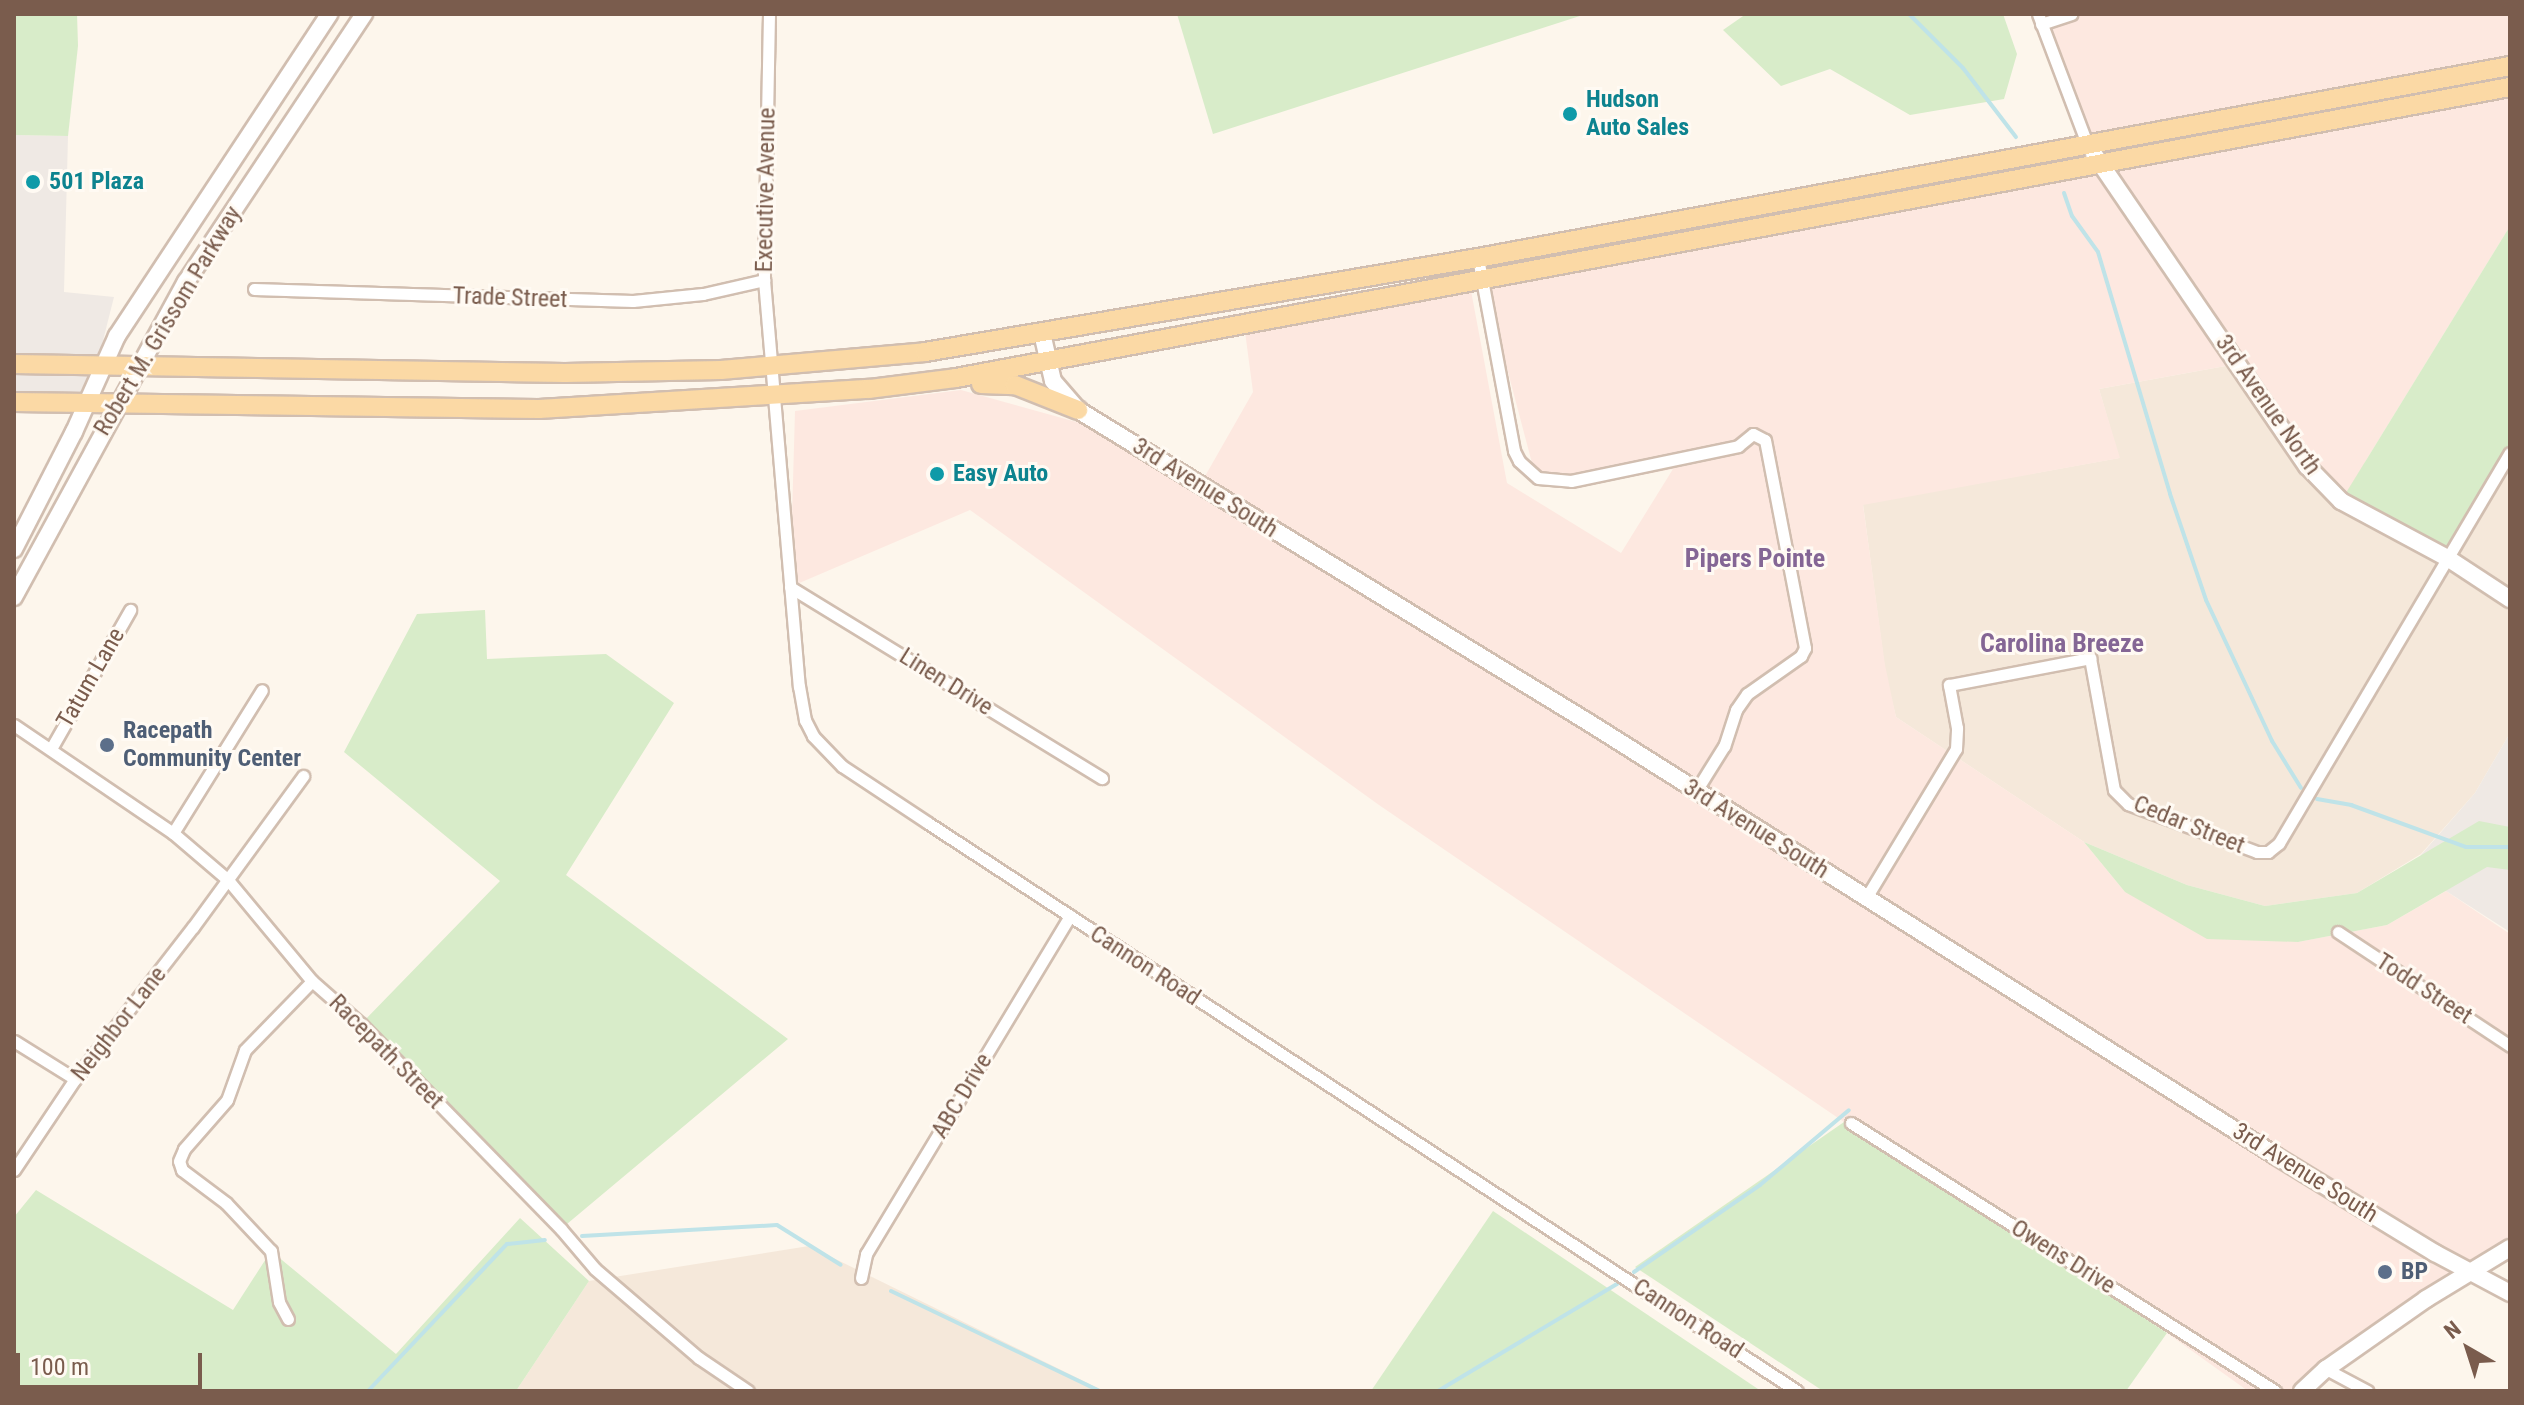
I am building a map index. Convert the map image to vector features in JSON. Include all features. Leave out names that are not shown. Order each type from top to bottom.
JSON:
[{"type":"main road","name":"Robert M. Grissom Parkway","points":[[14,549],[131,313],[329,14]]},
{"type":"main road","name":"Robert M. Grissom Parkway","points":[[14,597],[186,282],[364,14]]},
{"type":"main road","points":[[14,364],[565,373],[721,370],[925,352],[1478,258],[2510,66]]},
{"type":"main road","points":[[14,402],[539,409],[774,395],[956,378],[2099,161],[2510,87]]},
{"type":"main road","name":"3rd Avenue North","points":[[2087,144],[2307,466],[2341,501],[2449,559],[2510,599]]},
{"type":"main road","name":"3rd Avenue South","points":[[1042,333],[1053,381],[1078,410],[1696,791],[2276,1156],[2510,1293]]},
{"type":"main road","points":[[956,378],[980,384],[1015,385],[1078,410]]},
{"type":"main road","points":[[2302,1391],[2326,1369],[2510,1248]]},
{"type":"street","name":"Executive Avenue","points":[[769,14],[764,280],[772,366]]},
{"type":"street","points":[[2071,14],[2040,19],[2087,144]]},
{"type":"street","points":[[1478,258],[1514,451],[1519,461],[1538,478],[1571,481],[1738,446],[1753,434],[1765,440],[1805,648],[1801,656],[1747,694],[1736,710],[1724,746],[1696,791]]},
{"type":"street","name":"Trade Street","points":[[254,289],[633,301],[703,294],[764,280]]},
{"type":"street","name":"Cannon Road","points":[[772,366],[802,708],[819,745],[842,766],[1797,1391]]},
{"type":"street","name":"Cedar Street","points":[[1866,898],[1956,749],[1957,728],[1949,685],[2090,658],[2114,790],[2128,804],[2257,852],[2268,852],[2279,843],[2510,453]]},
{"type":"street","name":"Linen Drive","points":[[790,587],[1102,778]]},
{"type":"street","name":"Tatum Lane","points":[[52,747],[130,610]]},
{"type":"street","points":[[173,833],[262,690]]},
{"type":"street","name":"Racepath Street","points":[[14,725],[52,747],[173,833],[228,880],[312,981],[416,1081],[561,1229],[595,1269],[699,1358],[748,1391]]},
{"type":"street","name":"Neighbor Lane","points":[[14,1170],[75,1079],[228,880],[303,776]]},
{"type":"street","name":"ABC Drive","points":[[861,1278],[866,1254],[1070,916]]},
{"type":"street","name":"Todd Street","points":[[2338,932],[2510,1046]]},
{"type":"street","points":[[288,1319],[279,1302],[271,1251],[226,1203],[182,1170],[179,1161],[184,1149],[227,1100],[245,1050],[312,981]]},
{"type":"street","points":[[14,1041],[75,1079]]},
{"type":"street","name":"Owens Drive","points":[[1851,1123],[2275,1391]]},
{"type":"street","points":[[2326,1369],[2367,1391]]},
{"type":"shaded area","points":[[2070,14],[2510,14],[2510,226],[2341,501],[2242,363],[2099,389],[2120,458],[1863,505],[1885,665],[1896,717],[2084,842],[2125,892],[2298,942],[2387,925],[2446,891],[2510,934],[2510,1248],[2305,1391],[2248,1391],[2167,1333],[1844,1122],[1379,805],[970,510],[790,587],[795,411],[961,390],[1116,433],[1204,478],[1253,392],[1244,324],[1469,280],[1507,483],[1621,553],[1673,469],[1572,488],[1538,486],[1478,258],[2086,144],[2040,24]]},
{"type":"shaded area","points":[[14,135],[68,136],[64,292],[114,297],[87,404],[14,401]]},
{"type":"shaded area","points":[[2242,363],[2307,466],[2510,453],[2510,733],[2475,793],[2421,854],[2357,893],[2265,906],[2187,885],[2084,842],[1896,717],[1886,677],[1863,504],[2119,458],[2099,389]]},
{"type":"shaded area","points":[[2510,733],[2510,932],[2446,891],[2421,855],[2475,793]]},
{"type":"shaded area","points":[[809,1246],[1104,1391],[516,1391],[589,1281]]},
{"type":"green space","points":[[14,14],[77,14],[78,46],[68,136],[14,135]]},
{"type":"green space","points":[[1177,14],[1586,14],[1213,134]]},
{"type":"green space","points":[[1746,14],[2003,14],[2017,54],[2004,99],[1910,115],[1830,69],[1781,86],[1723,30]]},
{"type":"green space","points":[[2510,226],[2510,453],[2449,559],[2341,501]]},
{"type":"green space","points":[[485,610],[487,659],[606,654],[674,703],[566,875],[788,1039],[561,1229],[361,1024],[500,881],[344,752],[417,614]]},
{"type":"green space","points":[[2479,821],[2510,827],[2510,870],[2487,867],[2387,925],[2298,942],[2207,939],[2125,892],[2084,842],[2187,885],[2265,906],[2357,893]]},
{"type":"green space","points":[[1844,1122],[2167,1333],[2126,1391],[1823,1391],[1635,1267]]},
{"type":"green space","points":[[36,1190],[233,1310],[271,1251],[396,1354],[520,1218],[589,1281],[516,1391],[14,1391],[14,1217]]},
{"type":"green space","points":[[1493,1211],[1761,1391],[1371,1391]]},
{"type":"waterway","points":[[1909,14],[1963,68],[2016,137]]},
{"type":"waterway","points":[[2064,193],[2072,216],[2098,252],[2170,494],[2206,600],[2272,741],[2301,788]]},
{"type":"waterway","points":[[2317,799],[2351,805],[2466,847],[2510,847]]},
{"type":"waterway","points":[[1634,1272],[1760,1185],[1849,1110]]},
{"type":"waterway","points":[[582,1236],[777,1225],[841,1265]]},
{"type":"waterway","points":[[368,1391],[507,1244],[545,1240]]},
{"type":"waterway","points":[[1438,1391],[1617,1284]]},
{"type":"waterway","points":[[891,1291],[1100,1391]]},
{"type":"place","name":"Hudson Auto Sales","points":[[1570,114]]},
{"type":"place","name":"501 Plaza","points":[[33,182]]},
{"type":"place","name":"Easy Auto","points":[[937,474]]},
{"type":"place","name":"Racepath Community Center","points":[[107,745]]},
{"type":"place","name":"BP","points":[[2385,1272]]},
{"type":"district","name":"Pipers Pointe","points":[[1755,559]]},
{"type":"district","name":"Carolina Breeze","points":[[2062,644]]}]
